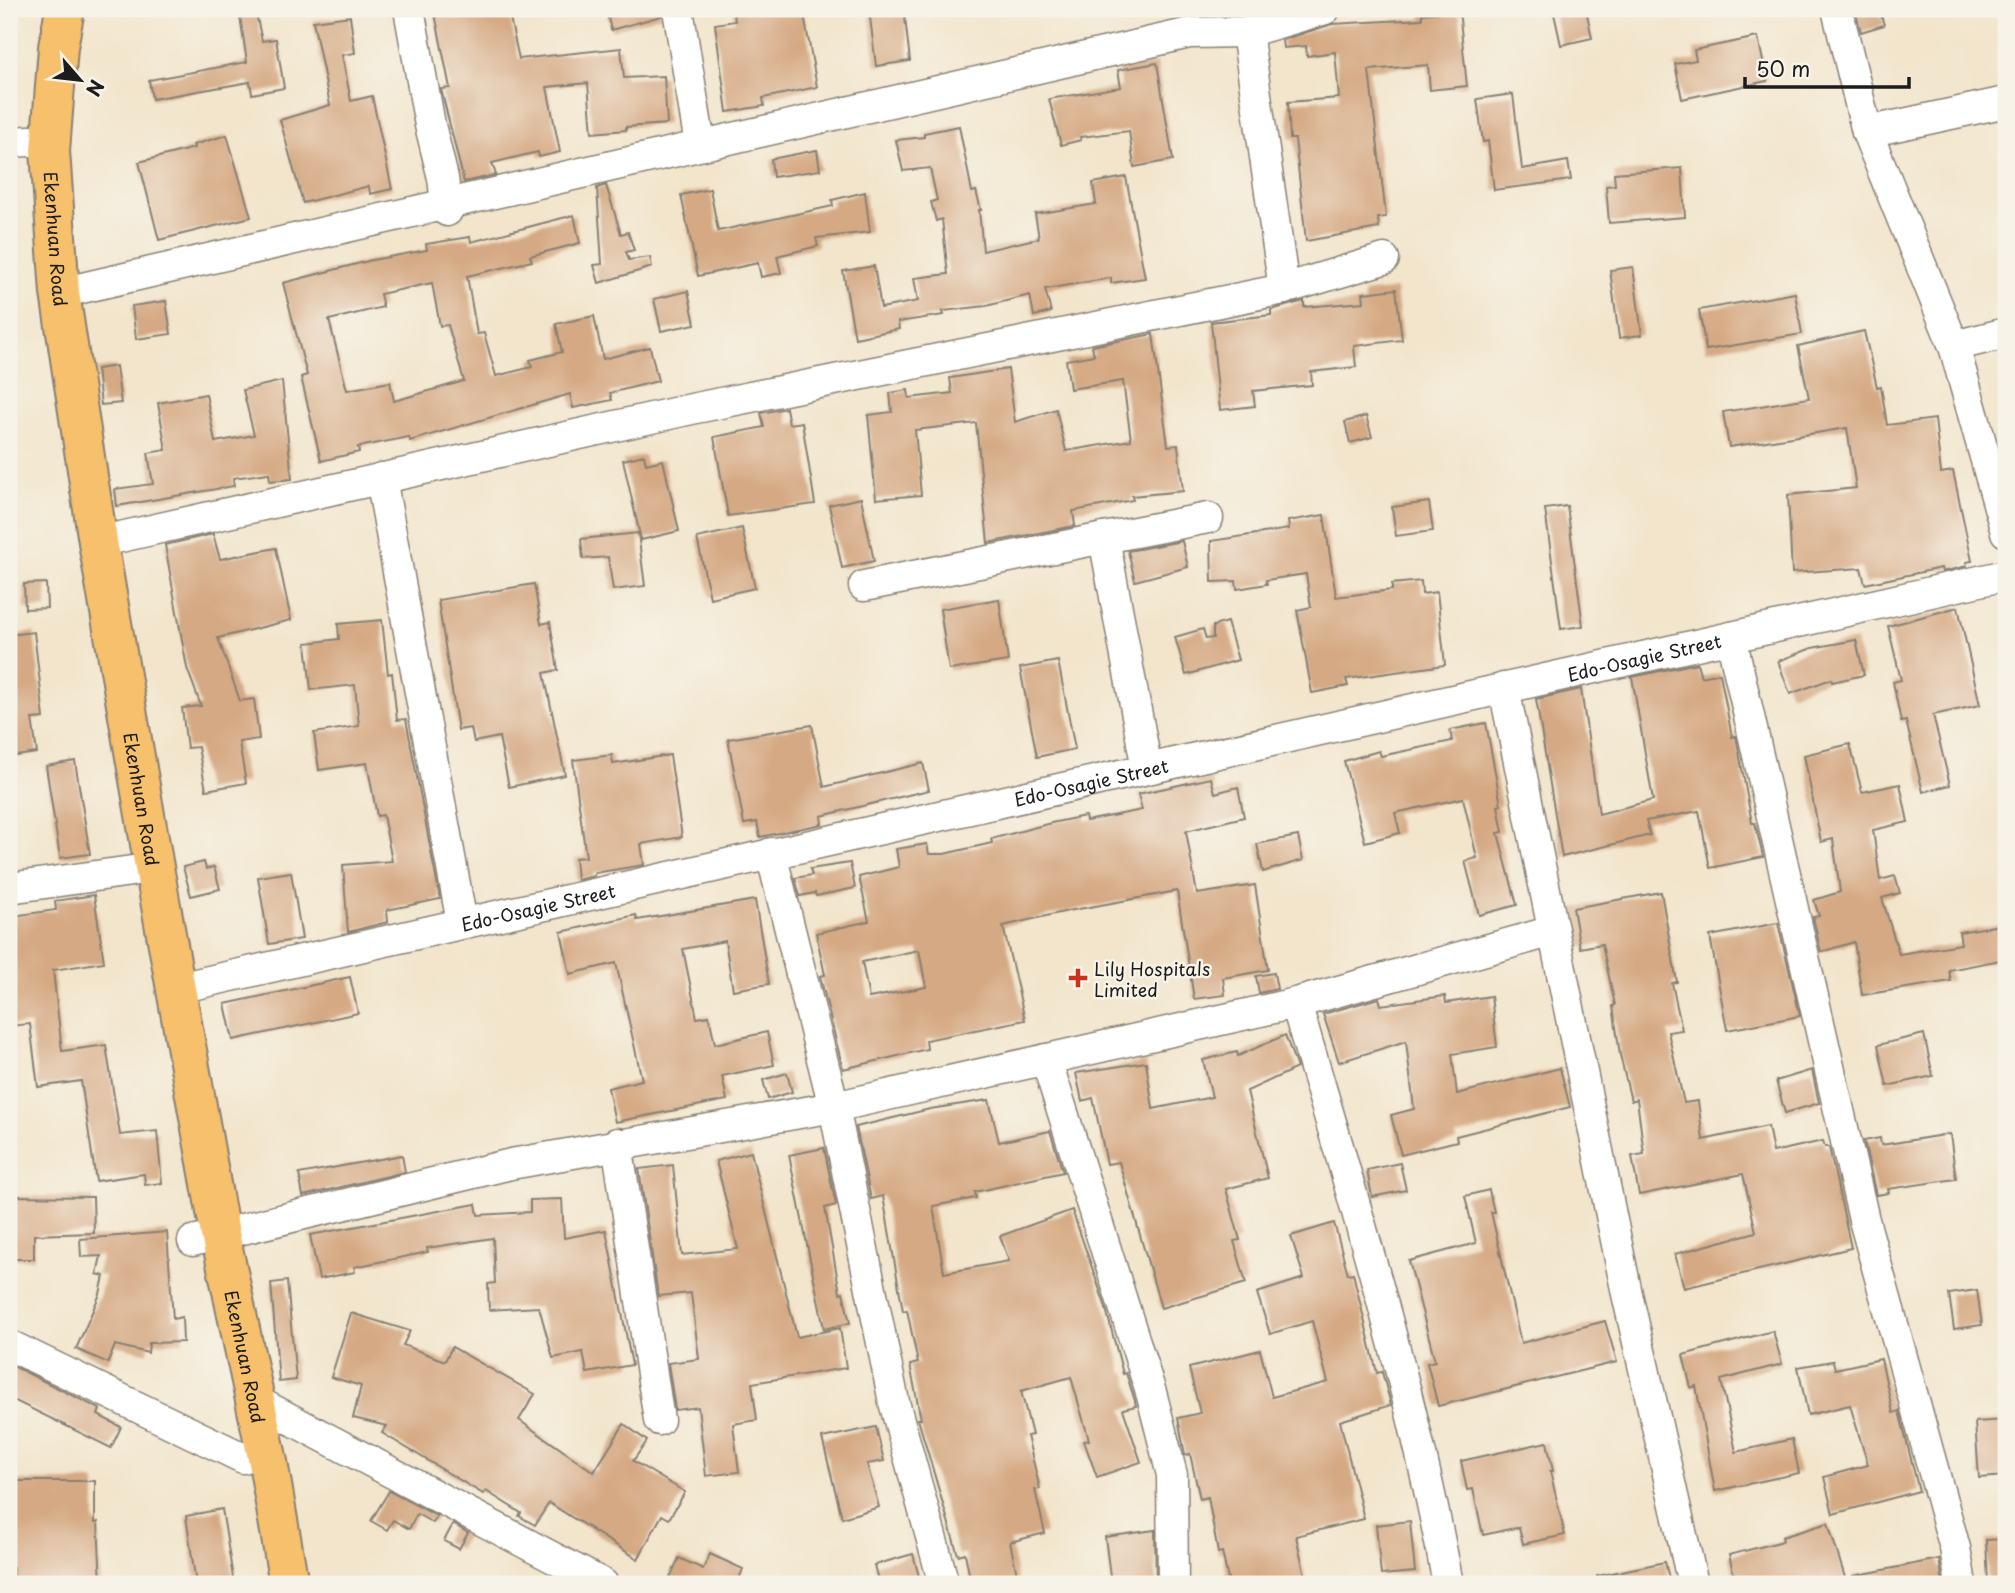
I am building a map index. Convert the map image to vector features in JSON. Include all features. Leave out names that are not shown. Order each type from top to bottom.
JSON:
[{"type":"main road","name":"Ekenhuan Road","points":[[44,9],[37,47],[30,141],[41,296],[76,534],[132,871],[207,1238],[266,1584]]},
{"type":"main road","name":"Ekenhuan Road","points":[[65,9],[58,47],[30,141],[52,206],[60,293],[98,542],[178,988],[207,1238],[256,1401],[289,1584]]},
{"type":"street","points":[[409,9],[447,211]]},
{"type":"street","points":[[678,9],[700,145]]},
{"type":"street","points":[[60,293],[700,145],[1188,21],[1247,32],[1325,9]]},
{"type":"street","points":[[1837,9],[1867,132],[1954,345],[2006,532]]},
{"type":"street","points":[[1247,32],[1284,289]]},
{"type":"street","points":[[1867,132],[2006,102]]},
{"type":"street","points":[[98,542],[696,408],[1284,289],[1384,259]]},
{"type":"street","points":[[1954,345],[2006,333]]},
{"type":"street","points":[[381,478],[462,923]]},
{"type":"street","points":[[864,586],[1208,518]]},
{"type":"street","points":[[1104,538],[1147,769]]},
{"type":"street","name":"Edo-Osagie Street","points":[[178,988],[2006,575]]},
{"type":"street","points":[[1731,637],[1864,1220],[1955,1548],[1961,1584]]},
{"type":"street","points":[[1503,688],[1627,1294],[1693,1584]]},
{"type":"street","points":[[771,853],[834,1107],[894,1402],[944,1584]]},
{"type":"street","points":[[9,888],[132,871]]},
{"type":"street","points":[[207,1238],[511,1164],[617,1143],[834,1107],[1296,1003],[1553,931]]},
{"type":"street","points":[[1296,1003],[1378,1286],[1437,1524],[1448,1584]]},
{"type":"street","points":[[1046,1059],[1152,1396],[1172,1475],[1173,1584]]},
{"type":"street","points":[[617,1143],[659,1420]]},
{"type":"street","points":[[9,1345],[243,1458]]},
{"type":"street","points":[[256,1401],[603,1584]]},
{"type":"building","points":[[239,9],[255,9],[262,41],[276,39],[284,88],[252,94],[250,82],[152,99],[149,80],[247,62]]},
{"type":"building","points":[[434,9],[508,9],[519,59],[621,48],[624,78],[664,76],[667,124],[592,133],[588,83],[547,87],[560,152],[539,157],[538,152],[492,163],[496,175],[464,182],[441,89],[450,88]]},
{"type":"building","points":[[606,9],[661,9],[661,16],[611,30]]},
{"type":"building","points":[[733,9],[803,9],[817,87],[763,98],[764,106],[727,112],[715,24],[735,21]]},
{"type":"building","points":[[869,9],[904,9],[910,61],[876,66]]},
{"type":"building","points":[[1553,9],[1586,9],[1592,38],[1561,45]]},
{"type":"building","points":[[1855,9],[1879,9],[1884,25],[1861,32]]},
{"type":"building","points":[[1459,10],[1467,86],[1430,90],[1428,65],[1369,70],[1386,217],[1378,218],[1379,228],[1306,241],[1295,139],[1290,139],[1288,102],[1339,98],[1335,52],[1307,56],[1306,46],[1283,48],[1282,40],[1332,24],[1422,19],[1422,14]]},
{"type":"building","points":[[350,16],[355,53],[342,55],[351,101],[372,96],[392,189],[370,194],[369,186],[303,203],[280,120],[330,105],[313,21]]},
{"type":"building","points":[[1758,37],[1767,81],[1682,99],[1675,64],[1696,60],[1694,50]]},
{"type":"building","points":[[1157,63],[1173,160],[1134,167],[1129,131],[1080,137],[1081,140],[1061,145],[1049,99],[1121,87],[1118,70]]},
{"type":"building","points":[[1513,94],[1522,169],[1568,161],[1571,180],[1494,190],[1488,141],[1483,142],[1477,99]]},
{"type":"building","points":[[959,126],[972,192],[976,191],[981,210],[983,251],[1039,238],[1035,214],[1096,204],[1093,183],[1126,177],[1145,278],[1111,283],[1111,278],[1045,289],[1051,312],[1034,316],[1030,295],[986,306],[943,311],[944,315],[898,322],[899,329],[855,338],[843,271],[874,266],[881,308],[918,301],[914,278],[948,274],[942,219],[936,221],[931,202],[937,200],[930,168],[903,171],[896,140],[924,137],[924,133]]},
{"type":"building","points":[[227,135],[251,217],[159,240],[139,162],[194,148],[193,145]]},
{"type":"building","points":[[817,150],[820,170],[773,177],[771,159]]},
{"type":"building","points":[[1682,168],[1685,217],[1609,223],[1606,186],[1615,185],[1614,173]]},
{"type":"building","points":[[606,185],[621,234],[628,232],[634,250],[626,252],[629,260],[650,257],[652,267],[599,283],[594,265],[602,264],[597,188]]},
{"type":"building","points":[[710,189],[718,231],[833,206],[832,200],[865,192],[870,232],[816,238],[818,246],[777,256],[781,273],[761,277],[758,263],[698,276],[681,195]]},
{"type":"building","points":[[574,215],[580,243],[530,256],[532,261],[467,276],[477,334],[484,333],[496,376],[532,367],[530,360],[562,352],[556,324],[594,316],[603,359],[650,347],[658,381],[610,393],[612,400],[573,408],[570,394],[410,441],[409,437],[358,447],[359,452],[321,461],[301,377],[307,375],[283,283],[372,260],[427,250],[426,244],[470,237],[471,242]],"holes":[[[432,283],[440,326],[448,325],[464,381],[394,401],[390,382],[347,390],[329,320],[383,307],[380,294]]]},
{"type":"building","points":[[1633,267],[1642,335],[1619,338],[1610,270]]},
{"type":"building","points":[[1396,289],[1402,340],[1354,346],[1356,367],[1311,372],[1312,385],[1253,391],[1255,406],[1220,410],[1211,322],[1271,315],[1271,310],[1304,301],[1304,307],[1364,302],[1363,293]]},
{"type":"building","points":[[688,291],[695,324],[661,331],[654,299]]},
{"type":"building","points":[[1795,293],[1802,334],[1706,350],[1699,310]]},
{"type":"building","points":[[166,301],[171,334],[136,339],[132,306]]},
{"type":"building","points":[[1864,331],[1877,387],[1881,386],[1887,425],[1935,419],[1941,473],[1953,471],[1972,561],[1966,562],[1967,566],[1942,572],[1941,568],[1865,584],[1861,568],[1792,573],[1788,495],[1856,488],[1847,428],[1729,447],[1723,412],[1809,398],[1798,346]]},
{"type":"building","points":[[1153,334],[1168,446],[1178,445],[1183,491],[1132,496],[1133,500],[1073,511],[1075,526],[988,543],[976,423],[915,430],[921,495],[876,499],[868,415],[892,412],[890,393],[908,390],[909,398],[952,393],[950,378],[1008,369],[1015,422],[1056,409],[1066,451],[1131,440],[1123,381],[1070,389],[1066,360],[1094,355],[1092,346]]},
{"type":"building","points":[[116,366],[121,403],[101,405],[97,369]]},
{"type":"building","points":[[282,381],[292,479],[270,481],[269,473],[233,478],[234,486],[117,506],[115,489],[153,484],[148,453],[166,450],[158,403],[206,394],[215,442],[254,435],[243,390]]},
{"type":"building","points":[[786,408],[789,424],[802,422],[815,504],[728,516],[714,437],[764,427],[761,413]]},
{"type":"building","points":[[1366,416],[1372,437],[1350,443],[1345,422]]},
{"type":"building","points":[[644,455],[646,464],[663,460],[679,531],[641,540],[623,460]]},
{"type":"building","points":[[861,498],[874,561],[842,568],[829,505]]},
{"type":"building","points":[[1429,502],[1433,531],[1396,536],[1392,507]]},
{"type":"building","points":[[1567,506],[1583,626],[1561,629],[1545,509]]},
{"type":"building","points":[[1324,515],[1336,597],[1392,590],[1392,584],[1421,581],[1422,594],[1437,592],[1445,665],[1346,679],[1348,686],[1312,693],[1297,610],[1311,607],[1306,574],[1266,580],[1267,584],[1237,589],[1236,581],[1212,582],[1211,541],[1289,529],[1288,521]]},
{"type":"building","points":[[742,528],[755,588],[710,598],[697,538]]},
{"type":"building","points":[[638,533],[645,586],[613,590],[608,557],[583,559],[581,539]]},
{"type":"building","points":[[213,534],[220,559],[276,548],[291,620],[218,638],[240,701],[254,699],[259,739],[239,742],[246,783],[206,790],[198,747],[187,748],[182,708],[201,706],[187,668],[165,545]]},
{"type":"building","points":[[1182,541],[1188,567],[1135,581],[1128,551]]},
{"type":"building","points":[[46,583],[47,608],[25,609],[24,584]]},
{"type":"building","points":[[534,584],[541,624],[550,622],[558,670],[544,673],[565,775],[509,787],[499,737],[474,742],[471,728],[458,730],[438,600]]},
{"type":"building","points":[[999,599],[1008,661],[949,670],[940,609]]},
{"type":"building","points":[[1958,607],[1980,705],[1933,715],[1950,785],[1923,792],[1906,721],[1901,722],[1893,682],[1901,680],[1888,626]]},
{"type":"building","points":[[382,620],[397,720],[406,719],[440,899],[387,910],[388,922],[348,932],[343,865],[392,861],[383,815],[377,816],[367,763],[319,770],[314,733],[359,726],[355,685],[311,690],[306,643],[339,639],[338,624]]},
{"type":"building","points":[[1227,622],[1238,660],[1186,675],[1175,637],[1203,629],[1206,639],[1213,638],[1213,626]]},
{"type":"building","points":[[34,632],[44,718],[32,719],[37,753],[9,757],[9,635]]},
{"type":"building","points":[[1856,640],[1864,675],[1832,682],[1831,679],[1790,694],[1778,661],[1812,648]]},
{"type":"building","points":[[1058,661],[1075,749],[1037,757],[1020,668]]},
{"type":"building","points":[[1697,663],[1701,677],[1720,673],[1732,737],[1736,736],[1752,823],[1755,823],[1763,857],[1710,868],[1699,811],[1646,821],[1650,835],[1562,857],[1536,699],[1581,689],[1599,814],[1653,800],[1632,677]]},
{"type":"building","points":[[1486,723],[1501,805],[1498,806],[1503,832],[1498,833],[1517,905],[1479,915],[1465,861],[1477,858],[1463,798],[1395,813],[1400,833],[1365,842],[1344,761],[1379,751],[1381,756],[1452,741],[1450,730]]},
{"type":"building","points":[[812,725],[824,787],[923,763],[929,790],[821,816],[822,824],[760,837],[757,822],[744,824],[728,739]]},
{"type":"building","points":[[1850,744],[1862,792],[1900,784],[1908,822],[1873,830],[1880,880],[1895,876],[1900,893],[1882,898],[1899,954],[1961,944],[1959,932],[2006,924],[2006,959],[1949,970],[1951,981],[1862,995],[1854,942],[1821,952],[1813,917],[1819,916],[1814,900],[1840,892],[1833,839],[1821,842],[1804,755]]},
{"type":"building","points":[[612,755],[613,764],[670,755],[682,837],[641,844],[644,865],[594,873],[594,876],[577,880],[575,858],[586,857],[573,760]]},
{"type":"building","points":[[75,761],[90,854],[60,858],[46,766]]},
{"type":"building","points":[[1211,778],[1215,793],[1238,787],[1244,817],[1186,831],[1197,894],[1255,885],[1268,970],[1223,978],[1225,995],[1194,999],[1177,891],[1003,926],[1025,1020],[926,1040],[927,1049],[843,1069],[820,976],[825,975],[816,933],[869,921],[859,877],[899,867],[896,849],[927,844],[929,854],[944,854],[992,843],[991,839],[1051,823],[1085,816],[1086,821],[1142,810],[1138,794]],"holes":[[[919,950],[926,987],[869,998],[862,962]]]},
{"type":"building","points":[[1298,836],[1303,860],[1263,872],[1257,844]]},
{"type":"building","points":[[204,862],[206,869],[214,867],[220,889],[191,896],[183,867]]},
{"type":"building","points":[[850,863],[855,888],[816,896],[815,893],[800,896],[795,878],[812,875],[810,869]]},
{"type":"building","points":[[291,872],[302,939],[269,944],[258,877]]},
{"type":"building","points":[[1661,892],[1677,982],[1672,983],[1682,1030],[1668,1032],[1684,1103],[1698,1101],[1703,1140],[1768,1126],[1773,1152],[1823,1141],[1825,1147],[1829,1147],[1851,1248],[1684,1288],[1675,1254],[1756,1232],[1743,1174],[1639,1195],[1632,1156],[1644,1154],[1637,1099],[1631,1101],[1620,1055],[1615,1005],[1602,944],[1580,948],[1573,908]]},
{"type":"building","points":[[94,895],[104,962],[53,970],[62,1051],[106,1045],[120,1135],[157,1131],[162,1183],[145,1185],[144,1174],[96,1181],[81,1081],[38,1087],[30,1024],[9,1026],[9,926],[13,926],[12,916],[56,910],[55,901]]},
{"type":"building","points":[[755,900],[769,984],[733,990],[725,941],[683,949],[697,1018],[709,1016],[715,1044],[767,1032],[774,1065],[722,1076],[727,1100],[615,1122],[608,1088],[642,1080],[616,963],[570,974],[561,932],[636,915],[637,920]]},
{"type":"building","points":[[1778,923],[1800,1016],[1727,1030],[1710,936]]},
{"type":"building","points":[[1274,973],[1277,989],[1259,993],[1256,976]]},
{"type":"building","points":[[350,977],[358,1013],[233,1040],[225,1004]]},
{"type":"building","points":[[1445,996],[1446,1003],[1491,996],[1497,1047],[1452,1054],[1457,1094],[1560,1068],[1570,1107],[1456,1136],[1457,1141],[1401,1155],[1391,1115],[1414,1109],[1406,1041],[1339,1062],[1323,1014],[1379,998],[1381,1005]]},
{"type":"building","points":[[1924,1034],[1933,1076],[1887,1086],[1878,1045]]},
{"type":"building","points":[[1285,1035],[1297,1068],[1247,1091],[1268,1178],[1226,1189],[1240,1240],[1234,1241],[1246,1283],[1161,1308],[1119,1162],[1107,1164],[1093,1098],[1082,1101],[1076,1073],[1146,1062],[1153,1109],[1212,1097],[1203,1060],[1237,1052],[1238,1056]]},
{"type":"building","points":[[1812,1070],[1819,1103],[1785,1113],[1776,1081]]},
{"type":"building","points":[[787,1073],[792,1092],[768,1099],[763,1080]]},
{"type":"building","points":[[989,1100],[999,1142],[1050,1131],[1063,1172],[975,1192],[976,1198],[933,1206],[944,1273],[1009,1261],[1000,1236],[1072,1210],[1105,1305],[1123,1374],[1126,1373],[1135,1401],[1136,1406],[1123,1409],[1141,1462],[1097,1477],[1084,1441],[1089,1440],[1071,1377],[1021,1391],[1032,1435],[1027,1436],[1040,1489],[1035,1490],[1045,1533],[1010,1542],[1019,1584],[971,1584],[965,1553],[958,1555],[918,1419],[921,1419],[910,1365],[918,1363],[907,1310],[903,1311],[883,1196],[871,1199],[856,1127],[930,1109]]},
{"type":"building","points":[[1950,1134],[1956,1179],[1888,1189],[1889,1193],[1876,1195],[1864,1141],[1880,1138],[1881,1145]]},
{"type":"building","points":[[824,1148],[836,1205],[825,1208],[840,1293],[843,1292],[850,1323],[824,1329],[789,1155]]},
{"type":"building","points":[[751,1152],[797,1337],[840,1328],[846,1368],[752,1383],[757,1420],[733,1424],[739,1472],[706,1476],[698,1407],[675,1410],[668,1363],[699,1359],[691,1293],[658,1296],[639,1169],[673,1165],[682,1255],[738,1249],[716,1161]]},
{"type":"building","points":[[402,1155],[405,1172],[303,1196],[299,1174]]},
{"type":"building","points":[[1400,1163],[1406,1190],[1372,1197],[1367,1170]]},
{"type":"building","points":[[1489,1190],[1494,1212],[1491,1212],[1521,1343],[1605,1321],[1617,1362],[1438,1406],[1427,1363],[1435,1361],[1409,1261],[1476,1243],[1465,1196]]},
{"type":"building","points":[[11,1196],[93,1197],[94,1233],[34,1235],[34,1259],[10,1259]]},
{"type":"building","points":[[562,1199],[564,1238],[606,1230],[632,1365],[587,1373],[583,1352],[553,1358],[539,1307],[489,1310],[488,1284],[495,1283],[493,1238],[427,1248],[428,1252],[354,1267],[355,1272],[319,1279],[310,1235],[476,1204],[478,1215],[530,1212],[530,1200]]},
{"type":"building","points":[[1334,1223],[1348,1274],[1353,1273],[1377,1373],[1382,1372],[1391,1405],[1340,1421],[1364,1519],[1296,1536],[1307,1584],[1229,1584],[1222,1552],[1218,1553],[1208,1497],[1200,1499],[1190,1454],[1185,1455],[1178,1418],[1200,1413],[1189,1368],[1260,1350],[1272,1397],[1328,1382],[1312,1321],[1270,1334],[1257,1293],[1304,1278],[1291,1236]]},
{"type":"building","points":[[167,1232],[173,1319],[182,1317],[183,1342],[149,1343],[148,1353],[115,1345],[108,1363],[76,1349],[100,1294],[104,1276],[97,1274],[101,1256],[81,1257],[80,1239]]},
{"type":"building","points":[[287,1281],[296,1380],[279,1382],[271,1283]]},
{"type":"building","points":[[1977,1290],[1982,1325],[1954,1329],[1949,1294]]},
{"type":"building","points":[[351,1313],[410,1331],[403,1345],[445,1361],[452,1347],[535,1394],[519,1420],[594,1472],[624,1424],[647,1441],[633,1461],[685,1492],[669,1519],[662,1515],[638,1559],[549,1503],[535,1525],[486,1491],[483,1494],[382,1433],[387,1426],[353,1418],[361,1386],[331,1377]]},
{"type":"building","points":[[1773,1331],[1782,1364],[1721,1380],[1736,1452],[1792,1439],[1799,1473],[1715,1491],[1696,1386],[1691,1388],[1683,1355]]},
{"type":"building","points":[[1881,1359],[1893,1413],[1899,1411],[1919,1491],[1833,1514],[1824,1477],[1868,1465],[1850,1405],[1808,1415],[1798,1367],[1833,1361],[1835,1369]]},
{"type":"building","points":[[9,1364],[100,1409],[98,1415],[121,1427],[111,1448],[9,1398]]},
{"type":"building","points":[[2006,1420],[2006,1476],[1979,1478],[1975,1422]]},
{"type":"building","points":[[876,1427],[884,1461],[867,1464],[879,1507],[842,1518],[822,1438]]},
{"type":"building","points":[[1547,1442],[1553,1471],[1550,1471],[1565,1535],[1523,1544],[1519,1527],[1483,1535],[1473,1489],[1467,1490],[1461,1461]]},
{"type":"building","points":[[9,1481],[95,1481],[95,1523],[98,1522],[101,1584],[13,1584],[13,1567],[9,1567]]},
{"type":"building","points":[[389,1491],[437,1516],[433,1523],[417,1514],[409,1529],[393,1520],[387,1530],[371,1521]]},
{"type":"building","points":[[222,1509],[234,1584],[196,1584],[186,1516]]},
{"type":"building","points":[[1410,1521],[1415,1572],[1381,1575],[1376,1525]]},
{"type":"building","points":[[1828,1523],[1847,1584],[1736,1584],[1729,1555],[1783,1541],[1782,1537]]},
{"type":"building","points":[[453,1524],[468,1533],[459,1549],[444,1541]]},
{"type":"building","points":[[1155,1530],[1156,1584],[1111,1584],[1105,1537]]},
{"type":"building","points":[[2006,1539],[2006,1584],[1988,1584],[1986,1540]]},
{"type":"building","points":[[710,1554],[743,1569],[737,1584],[667,1584],[679,1558],[703,1569]]},
{"type":"building","points":[[913,1554],[921,1584],[879,1584],[874,1565]]},
{"type":"building","points":[[1939,1559],[1943,1584],[1854,1584],[1853,1576]]},
{"type":"building","points":[[1665,1562],[1670,1582],[1597,1584],[1597,1576]]},
{"type":"place","name":"Lily Hospitals Limited","points":[[1078,978]]}]
